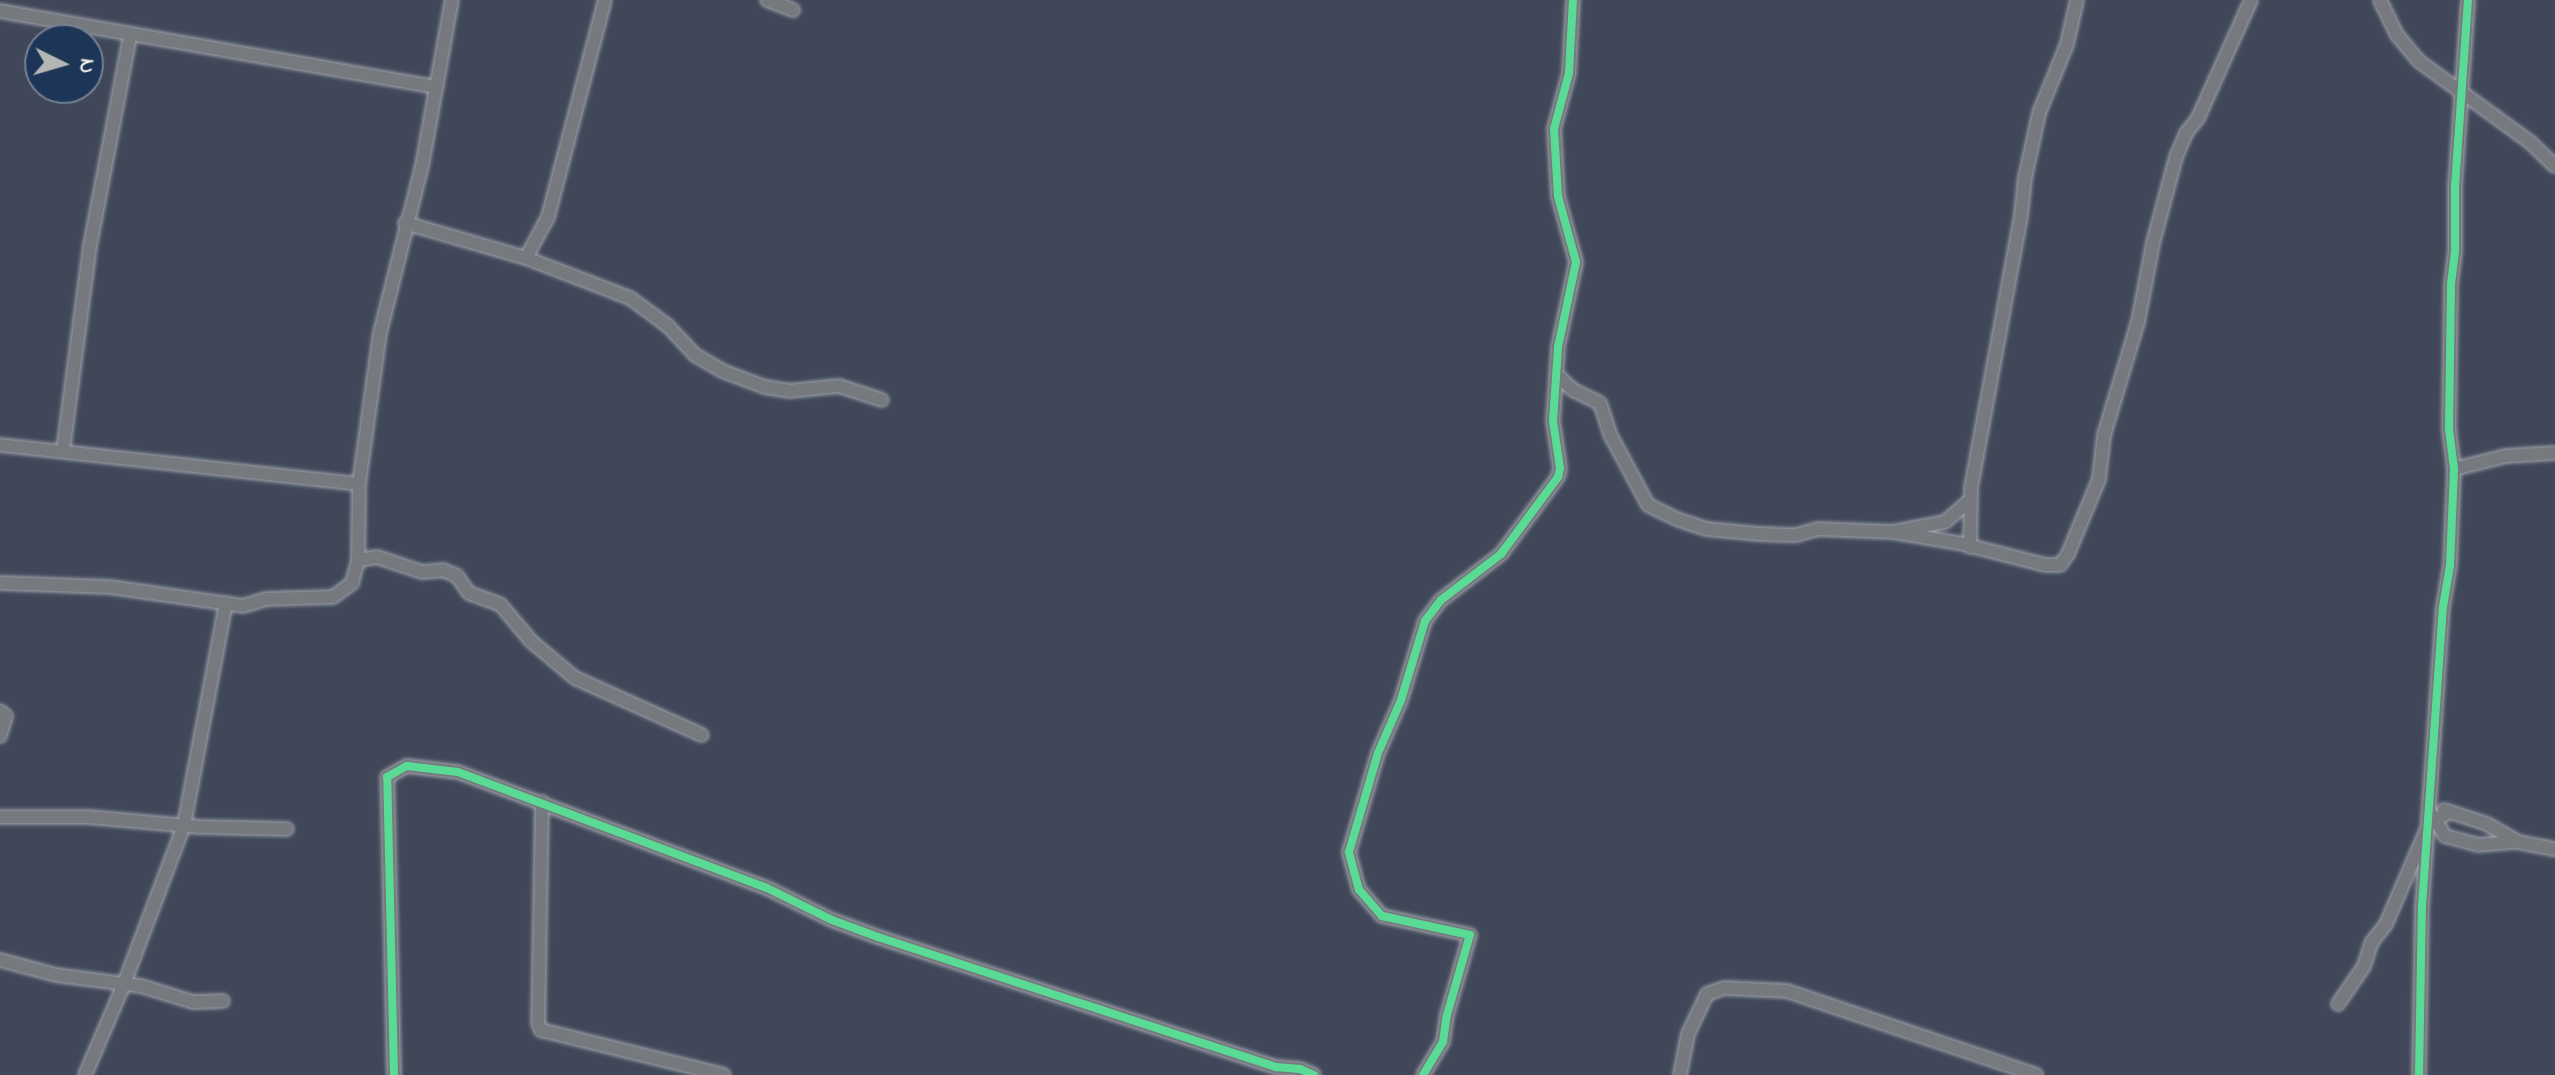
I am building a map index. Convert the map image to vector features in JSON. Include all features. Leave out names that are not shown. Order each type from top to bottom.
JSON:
[{"type":"street","points":[[0,583],[110,587],[243,606],[266,599],[333,597],[352,583],[358,560],[359,484],[380,333],[405,223],[422,166],[452,0]]},
{"type":"street","points":[[526,258],[548,217],[605,0]]},
{"type":"street","points":[[767,0],[793,10]]},
{"type":"street","points":[[1423,1075],[1443,1042],[1447,1015],[1470,935],[1382,916],[1359,890],[1349,852],[1378,753],[1401,700],[1425,621],[1441,600],[1501,554],[1558,477],[1561,462],[1553,421],[1558,347],[1576,262],[1558,196],[1554,129],[1569,73],[1573,0]]},
{"type":"street","points":[[1970,547],[1970,500],[2034,131],[2067,44],[2077,0]]},
{"type":"street","points":[[1557,375],[1573,390],[1600,403],[1611,436],[1648,505],[1663,514],[1707,529],[1759,534],[1796,535],[1818,529],[1893,532],[2045,565],[2060,565],[2068,554],[2099,479],[2104,435],[2138,322],[2153,243],[2176,157],[2186,133],[2198,118],[2251,0]]},
{"type":"street","points":[[2380,0],[2397,35],[2420,62],[2555,166]]},
{"type":"street","points":[[2419,1075],[2422,906],[2432,819],[2454,469],[2449,429],[2448,367],[2468,0]]},
{"type":"street","points":[[0,11],[436,87]]},
{"type":"street","points":[[63,451],[90,246],[130,36]]},
{"type":"street","points":[[405,223],[526,258],[630,298],[668,326],[695,355],[725,372],[777,390],[839,386],[882,400]]},
{"type":"street","points":[[0,445],[359,484]]},
{"type":"street","points":[[2454,469],[2506,456],[2555,453]]},
{"type":"street","points":[[1893,532],[1945,522],[1970,500]]},
{"type":"street","points":[[358,560],[377,557],[422,572],[443,570],[457,576],[469,593],[500,604],[531,641],[575,678],[702,735]]},
{"type":"street","points":[[85,1075],[124,984],[184,825],[226,603]]},
{"type":"street","points":[[0,711],[6,716],[0,736]]},
{"type":"street","points":[[394,1075],[387,777],[407,766],[458,772],[767,888],[832,920],[878,937],[1276,1067],[1300,1069],[1314,1075]]},
{"type":"street","points":[[2432,794],[2449,812],[2487,824],[2518,842]]},
{"type":"street","points":[[542,802],[538,1023],[541,1030],[724,1075]]},
{"type":"street","points":[[2338,1004],[2364,966],[2372,942],[2386,924],[2432,819],[2449,812]]},
{"type":"street","points":[[0,817],[88,817],[287,829]]},
{"type":"street","points":[[2432,819],[2445,836],[2478,845],[2518,842],[2555,849]]},
{"type":"street","points":[[2428,843],[2445,836]]},
{"type":"street","points":[[0,960],[56,975],[124,984],[193,1002],[223,1001]]},
{"type":"street","points":[[1680,1075],[1688,1034],[1707,994],[1724,988],[1787,991],[2036,1075]]},
{"type":"cycle path","points":[[1423,1075],[1443,1042],[1447,1015],[1470,935],[1382,916],[1359,890],[1349,852],[1378,753],[1401,700],[1425,621],[1441,600],[1501,554],[1558,477],[1560,468],[1553,421],[1558,347],[1576,262],[1558,196],[1554,129],[1569,73],[1573,0]]},
{"type":"cycle path","points":[[2419,1075],[2422,906],[2443,607],[2450,565],[2454,469],[2449,429],[2451,284],[2468,0]]},
{"type":"cycle path","points":[[394,1075],[387,777],[407,766],[458,772],[767,888],[832,920],[878,937],[1276,1067],[1300,1069],[1314,1075]]}]
